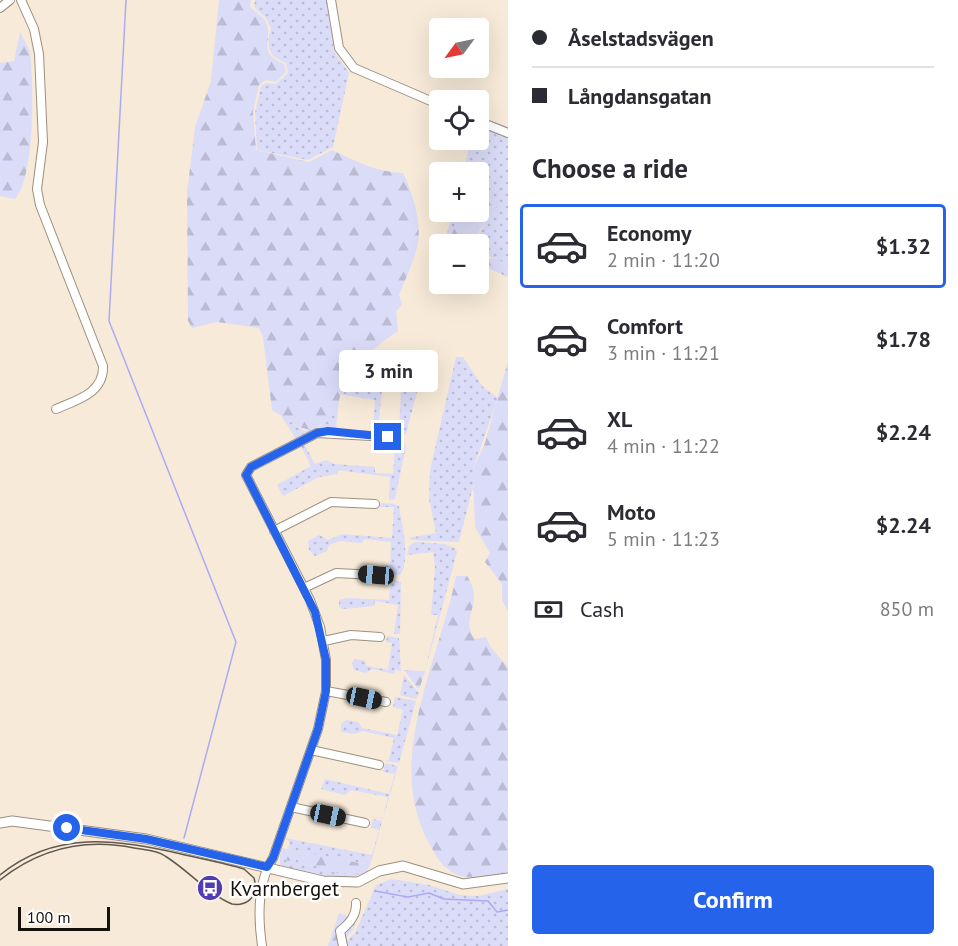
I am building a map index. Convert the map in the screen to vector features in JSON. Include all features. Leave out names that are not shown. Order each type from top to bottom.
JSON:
[{"type":"street","points":[[0,8],[10,0]]},
{"type":"street","points":[[21,0],[34,29],[39,54],[43,142],[37,189],[40,205],[103,366],[101,380],[96,388],[56,409]]},
{"type":"street","points":[[331,0],[339,48],[354,68],[429,100]]},
{"type":"street","points":[[489,125],[508,133]]},
{"type":"street","points":[[262,946],[260,897],[267,867],[311,750],[326,691],[324,641],[315,612],[246,478],[251,467],[317,433],[328,431],[388,437]]},
{"type":"street","points":[[274,531],[331,502],[375,504]]},
{"type":"street","points":[[304,588],[336,573],[376,575]]},
{"type":"street","points":[[324,641],[351,635],[380,637]]},
{"type":"street","points":[[326,691],[386,702]]},
{"type":"street","points":[[311,750],[379,765]]},
{"type":"street","points":[[291,807],[365,823]]},
{"type":"street","points":[[3,820],[146,839],[323,881],[358,882],[379,871],[403,866],[463,884],[508,878]]},
{"type":"street","points":[[343,946],[340,932],[350,923],[357,909],[357,903]]},
{"type":"green space","points":[[219,0],[251,0],[250,6],[267,25],[267,49],[275,59],[284,64],[286,72],[276,82],[266,80],[259,85],[253,112],[256,150],[309,162],[332,150],[375,168],[403,173],[416,211],[418,242],[399,295],[402,304],[396,312],[398,331],[358,364],[345,384],[338,409],[328,419],[312,429],[300,427],[272,410],[263,337],[259,328],[217,322],[192,328],[188,321],[187,193],[195,127],[211,81]]},
{"type":"green space","points":[[255,0],[328,0],[334,51],[349,73],[333,147],[308,160],[257,150],[255,113],[261,86],[266,83],[276,84],[288,73],[286,63],[276,58],[270,50],[268,41],[271,29],[266,18],[254,7]]},
{"type":"green space","points":[[20,32],[30,53],[32,129],[26,172],[22,188],[15,199],[0,196],[0,63],[14,61]]},
{"type":"green space","points":[[489,120],[508,127],[508,267],[497,258],[489,257],[489,234],[479,234],[485,222],[489,222],[489,162],[466,162],[468,150],[489,150]]},
{"type":"green space","points":[[489,195],[496,199],[496,207],[489,217]]},
{"type":"green space","points":[[450,222],[457,222],[452,234],[447,234]]},
{"type":"green space","points":[[457,222],[485,222],[479,234],[452,234]]},
{"type":"green space","points":[[497,258],[508,267],[508,277],[489,268],[489,259]]},
{"type":"green space","points":[[415,353],[423,356],[423,361],[406,434],[401,437],[392,436],[391,430],[399,430],[401,391],[392,390],[394,378],[399,369]]},
{"type":"green space","points":[[456,357],[463,357],[483,387],[498,398],[473,469],[474,483],[459,542],[412,540],[409,538],[436,533],[429,499],[430,470]]},
{"type":"green space","points":[[508,361],[508,611],[502,600],[502,584],[485,562],[490,553],[475,527],[473,469],[485,443]]},
{"type":"green space","points":[[352,372],[368,390],[386,380],[388,382],[388,390],[382,390],[378,428],[384,431],[373,431],[375,400],[339,394]]},
{"type":"green space","points":[[338,409],[336,429],[317,430],[296,439],[281,415],[304,431],[320,426]]},
{"type":"green space","points":[[393,440],[402,441],[406,446],[395,499],[389,500],[390,477],[338,470],[338,474],[319,477],[283,496],[277,485],[311,466],[301,446],[304,444],[315,464],[326,460],[334,464],[375,467],[375,473],[393,474],[395,447],[390,446]]},
{"type":"green space","points":[[381,503],[399,506],[405,551],[405,561],[400,575],[381,574],[382,565],[390,565],[391,542],[365,539],[361,543],[340,541],[329,545],[327,551],[315,556],[309,550],[308,541],[319,535],[328,540],[342,534],[392,538],[394,507],[380,507]]},
{"type":"green space","points":[[415,542],[444,544],[455,548],[457,552],[425,671],[438,615],[431,615],[435,568],[433,552],[407,555],[409,546]]},
{"type":"green space","points":[[456,576],[467,576],[472,586],[474,595],[469,624],[475,639],[486,637],[491,648],[508,667],[508,872],[476,877],[465,877],[454,873],[437,858],[416,809],[412,777],[413,743],[419,709]]},
{"type":"green space","points":[[391,579],[401,582],[400,634],[394,634],[398,605],[375,601],[374,606],[343,609],[339,607],[339,600],[348,598],[389,600]]},
{"type":"green space","points":[[387,636],[399,638],[401,671],[395,670],[394,674],[372,669],[366,673],[354,670],[352,664],[354,659],[364,660],[367,666],[388,670],[392,643],[386,642]]},
{"type":"green space","points":[[404,670],[425,671],[419,690]]},
{"type":"green space","points":[[404,675],[419,693],[416,699],[400,695]]},
{"type":"green space","points":[[395,697],[416,701],[399,763],[386,761],[389,760],[394,738],[362,731],[355,734],[341,732],[341,724],[346,720],[358,722],[362,728],[397,735],[403,710],[393,707]]},
{"type":"green space","points":[[385,763],[398,766],[383,819],[373,817],[383,818],[388,797],[351,790],[345,795],[321,789],[325,779],[389,794],[395,774],[383,772]]},
{"type":"green space","points":[[373,819],[382,821],[372,859],[367,858],[366,864],[288,850],[290,842],[285,838],[372,855],[379,830],[371,828]]},
{"type":"green space","points":[[282,848],[365,864],[367,858],[372,859],[367,872],[341,873],[316,865],[307,866],[296,859],[288,861],[280,855]]},
{"type":"green space","points":[[280,855],[288,861],[296,859],[307,866],[316,865],[362,873],[369,869],[363,874],[352,877],[311,875],[280,864]]},
{"type":"green space","points":[[391,879],[429,885],[460,895],[478,896],[508,889],[508,946],[347,946],[347,941],[355,933],[376,885]]},
{"type":"green space","points":[[339,913],[354,919],[354,927],[345,946],[328,946]]},
{"type":"waterway","points":[[126,0],[109,321],[236,642],[184,838]]},
{"type":"waterway","points":[[375,891],[408,897],[429,893],[444,899],[488,901],[497,912],[508,910]]},
{"type":"tram line","points":[[0,875],[42,851],[87,842],[110,842],[157,849],[244,869],[254,878],[256,887],[248,901],[232,904],[223,900],[162,854],[150,850],[98,844],[63,849],[47,854],[15,869],[0,880]]},
{"type":"place","name":"Kvarnberget","points":[[210,888]]},
{"type":"route","points":[[67,828],[146,839],[267,867],[273,858],[318,729],[327,676],[324,641],[315,612],[246,475],[251,467],[317,433],[328,431],[388,437]]}]
